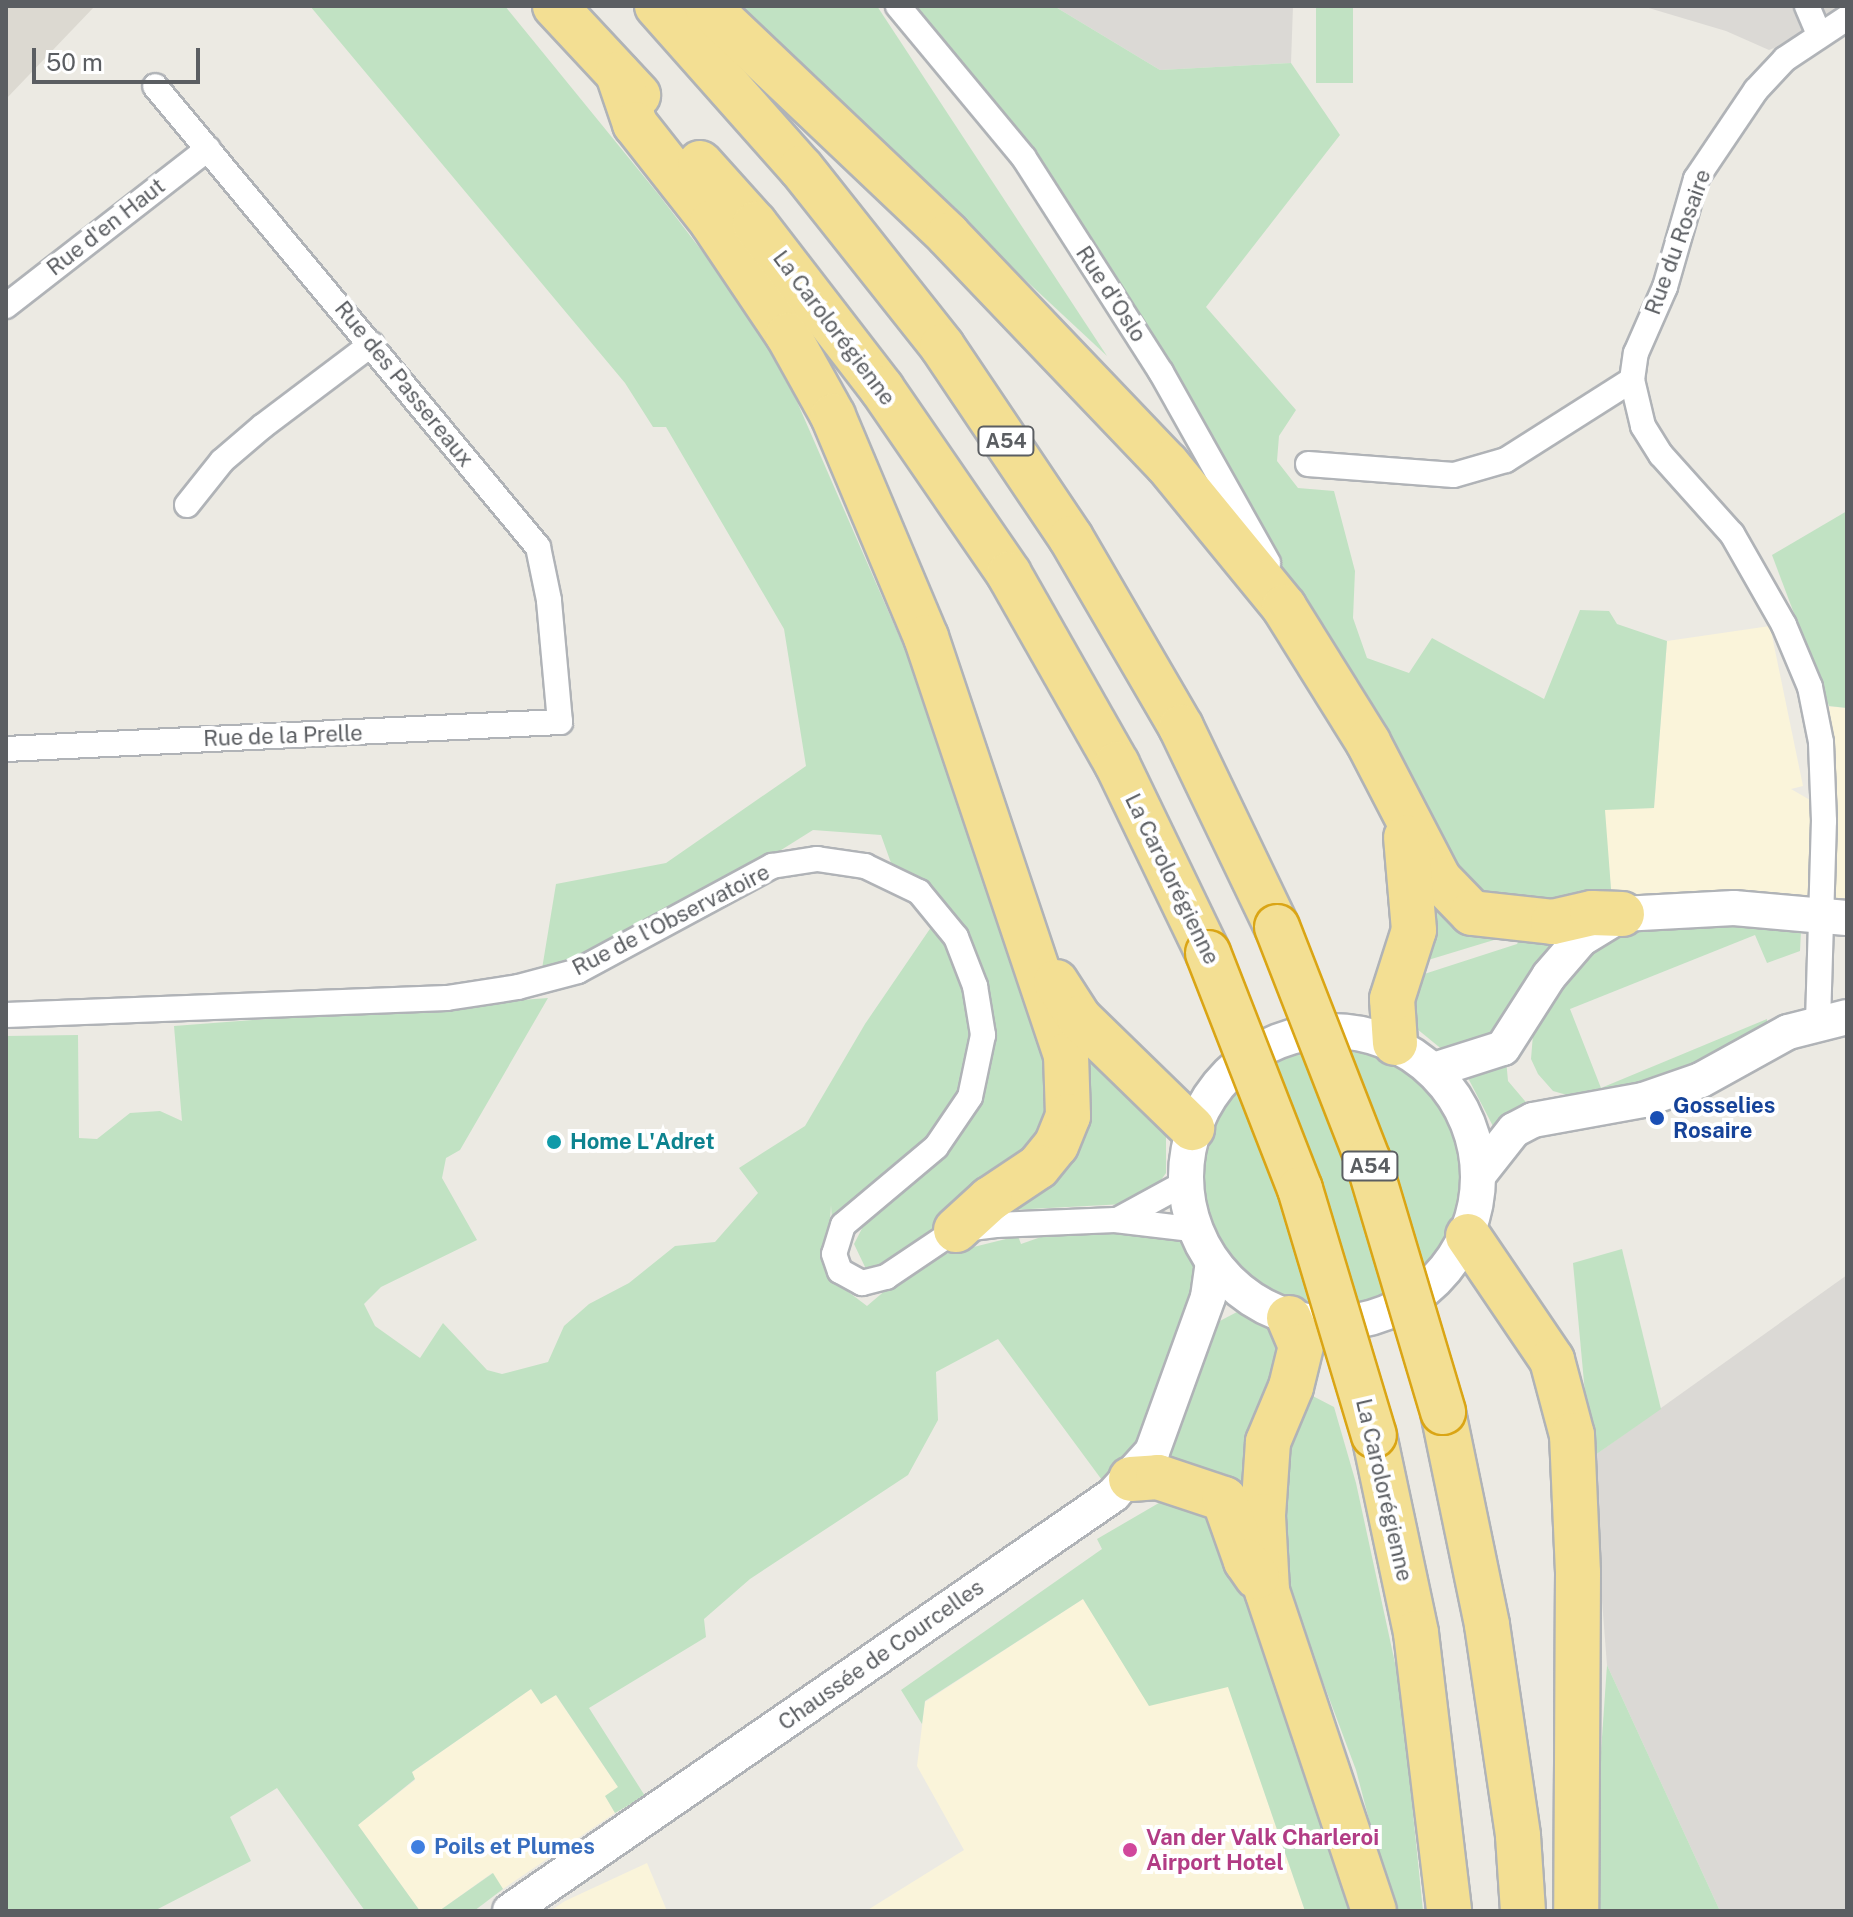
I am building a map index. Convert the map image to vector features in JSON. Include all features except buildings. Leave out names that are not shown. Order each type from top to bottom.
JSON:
[{"type":"highway","name":"La Carolorégienne","points":[[555,6],[755,224],[882,389],[1009,574],[1117,764],[1208,953],[1300,1189],[1374,1435],[1416,1633],[1449,1911]]},
{"type":"highway","name":"A54","points":[[657,6],[820,192],[942,346],[1071,538],[1181,727],[1277,927],[1368,1160],[1443,1412],[1487,1625],[1518,1836],[1523,1911]]},
{"type":"highway","points":[[707,6],[1073,361],[1284,607],[1368,742],[1404,820],[1439,879],[1472,913],[1553,922],[1592,913],[1622,914]]},
{"type":"highway","points":[[618,74],[635,124],[712,222],[788,335],[833,416],[926,637],[1034,946],[1066,1055],[1071,1085],[1068,1116],[1056,1145],[1038,1167],[990,1199],[956,1230]]},
{"type":"highway","points":[[1395,1043],[1392,999],[1414,930],[1404,820]]},
{"type":"highway","points":[[1034,946],[1079,1018],[1192,1128]]},
{"type":"highway","points":[[1468,1236],[1552,1360],[1572,1435],[1578,1573],[1576,1911]]},
{"type":"highway","points":[[1271,1310],[1301,1346],[1291,1387],[1268,1442],[1263,1516],[1267,1591],[1374,1911]]},
{"type":"highway","points":[[1131,1479],[1158,1477],[1224,1499],[1246,1561],[1267,1591]]},
{"type":"main road","points":[[1434,1070],[1503,1048],[1549,976],[1581,939],[1622,914],[1734,908],[1832,916]]},
{"type":"main road","points":[[1480,1173],[1514,1130],[1533,1120],[1643,1100],[1701,1080],[1766,1042],[1833,1020]]},
{"type":"main road","points":[[1343,1030],[1395,1043],[1434,1070],[1457,1098],[1473,1130],[1480,1173],[1468,1236],[1445,1272],[1411,1301],[1345,1324],[1271,1310],[1212,1267],[1191,1229],[1183,1184],[1192,1128],[1222,1081],[1238,1063],[1275,1041],[1343,1030]]},
{"type":"main road","name":"Chaussée de Courcelles","points":[[510,1911],[1131,1479],[1152,1452],[1208,1297],[1212,1267]]},
{"type":"main road","name":"Chaussée de Courcelles","points":[[1190,1348],[1216,1323],[1271,1310]]},
{"type":"street","name":"Rue d'Oslo","points":[[898,6],[1024,158],[1161,372],[1266,556],[1284,607]]},
{"type":"street","points":[[1807,6],[1819,34]]},
{"type":"street","name":"Rue du Rosaire","points":[[1833,1020],[1832,916],[1821,742],[1810,687],[1784,625],[1732,534],[1661,455],[1643,426],[1632,380],[1636,353],[1665,287],[1696,179],[1756,90],[1819,34],[1847,18]]},
{"type":"street","name":"Rue des Passereaux","points":[[155,86],[538,547],[549,600],[560,722]]},
{"type":"street","name":"Rue d'en Haut","points":[[6,306],[208,149]]},
{"type":"street","points":[[187,505],[222,461],[372,344]]},
{"type":"street","points":[[1308,464],[1454,475],[1506,460],[1632,380]]},
{"type":"street","name":"Rue de la Prelle","points":[[6,749],[560,722]]},
{"type":"street","name":"Rue de l'Observatoire","points":[[6,1015],[447,998],[518,987],[578,971],[772,866],[817,859],[865,866],[919,892],[956,937],[975,986],[983,1035],[970,1097],[936,1147],[843,1225],[834,1254],[840,1271],[862,1283],[886,1277],[956,1230]]},
{"type":"street","points":[[1115,1220],[1183,1184]]},
{"type":"street","points":[[956,1230],[1115,1220],[1191,1229]]},
{"type":"shaded area","points":[[6,6],[95,6],[6,99]]},
{"type":"shaded area","points":[[1054,6],[1293,6],[1291,63],[1160,70]]},
{"type":"shaded area","points":[[1642,6],[1847,6],[1847,17],[1769,50],[1726,31]]},
{"type":"shaded area","points":[[1770,626],[1803,786],[1791,789],[1822,807],[1814,705],[1847,708],[1847,908],[1612,902],[1604,809],[1654,808],[1667,641]]},
{"type":"shaded area","points":[[1847,1275],[1847,1911],[1720,1911],[1607,1665],[1591,1458]]},
{"type":"shaded area","points":[[1083,1599],[1149,1705],[1228,1686],[1305,1911],[866,1911],[964,1850],[917,1766],[925,1702]]},
{"type":"shaded area","points":[[531,1689],[555,1694],[618,1787],[606,1797],[615,1813],[503,1889],[492,1873],[439,1911],[420,1911],[358,1825],[415,1780],[411,1773]]},
{"type":"shaded area","points":[[647,1863],[667,1911],[550,1911],[565,1901]]},
{"type":"green space","points":[[310,6],[505,6],[659,195],[731,289],[788,381],[1034,946],[1068,1116],[937,1241],[866,1269],[854,1244],[871,1211],[834,1254],[831,1205],[828,1257],[834,1281],[867,1306],[921,1260],[1018,1236],[1021,1244],[1078,1224],[1158,1223],[1204,1254],[1191,1229],[1183,1184],[1192,1128],[1213,1090],[1238,1063],[1275,1041],[1343,1030],[1395,1043],[1434,1070],[1457,1098],[1473,1130],[1480,1173],[1468,1236],[1445,1272],[1411,1301],[1345,1324],[1289,1318],[1254,1302],[1212,1267],[1203,1336],[1113,1495],[998,1339],[936,1372],[938,1420],[908,1475],[750,1579],[704,1619],[706,1637],[589,1708],[645,1796],[615,1813],[605,1796],[618,1787],[556,1695],[541,1704],[531,1689],[412,1772],[415,1779],[358,1825],[420,1911],[365,1911],[277,1788],[230,1817],[251,1861],[154,1911],[6,1911],[6,1036],[78,1035],[79,1138],[97,1139],[130,1113],[160,1111],[182,1121],[174,1026],[548,998],[460,1150],[446,1158],[442,1178],[477,1240],[381,1287],[364,1304],[375,1326],[420,1358],[443,1323],[487,1370],[502,1374],[548,1362],[564,1326],[589,1304],[629,1283],[675,1246],[715,1242],[758,1193],[739,1168],[805,1126],[865,1024],[938,917],[891,863],[881,835],[813,830],[646,935],[540,981],[556,884],[666,863],[806,766],[784,629],[666,427],[653,427],[625,383]]},
{"type":"green space","points":[[731,6],[877,6],[1107,356]]},
{"type":"green space","points":[[907,6],[1054,6],[1160,70],[1291,63],[1340,135],[1206,307],[1296,410],[1279,436],[1277,461],[1298,488],[1334,491],[1355,571],[1353,618],[1367,658],[1409,673],[1432,638],[1544,699],[1580,610],[1609,611],[1617,624],[1667,641],[1654,808],[1605,810],[1612,902],[1487,903],[1458,883],[1217,450]]},
{"type":"green space","points":[[1316,6],[1353,6],[1353,83],[1316,83]]},
{"type":"green space","points":[[1847,511],[1847,708],[1829,706],[1772,555]]},
{"type":"green space","points":[[1425,890],[1507,936],[1415,964]]},
{"type":"green space","points":[[1733,923],[1793,926],[1801,931],[1800,951],[1767,963],[1755,935],[1570,1009],[1601,1088],[1767,1019],[1767,1025],[1642,1089],[1574,1097],[1553,1091],[1538,1074],[1531,1059],[1534,1022],[1562,976],[1618,929]]},
{"type":"green space","points":[[1566,931],[1502,1034],[1444,1051],[1411,1024],[1415,977],[1517,944],[1521,937]]},
{"type":"green space","points":[[1073,1039],[1166,1132],[1166,1173],[1151,1194],[1125,1204],[992,1211],[1031,1185]]},
{"type":"green space","points":[[1506,1059],[1508,1081],[1531,1108],[1496,1132],[1467,1076]]},
{"type":"green space","points":[[1622,1249],[1661,1409],[1591,1458],[1573,1263]]},
{"type":"green space","points":[[1237,1312],[1277,1326],[1295,1344],[1260,1551],[1156,1470],[1216,1323]]},
{"type":"green space","points":[[1305,1392],[1334,1407],[1356,1483],[1400,1686],[1423,1911],[1393,1911],[1356,1770],[1289,1591],[1275,1476]]},
{"type":"green space","points":[[1176,1493],[1236,1534],[1368,1911],[1305,1911],[1228,1687],[1149,1706],[1083,1599],[925,1701],[922,1724],[901,1690],[1102,1549],[1097,1539]]},
{"type":"green space","points":[[1607,1665],[1720,1911],[1590,1911]]},
{"type":"green space","points":[[493,1873],[503,1889],[474,1911],[439,1911]]},
{"type":"place","name":"Gosselies Rosaire","points":[[1657,1118]]},
{"type":"place","name":"Home L'Adret","points":[[554,1142]]},
{"type":"place","name":"Poils et Plumes","points":[[418,1847]]},
{"type":"place","name":"Van der Valk Charleroi Airport Hotel","points":[[1130,1850]]}]
